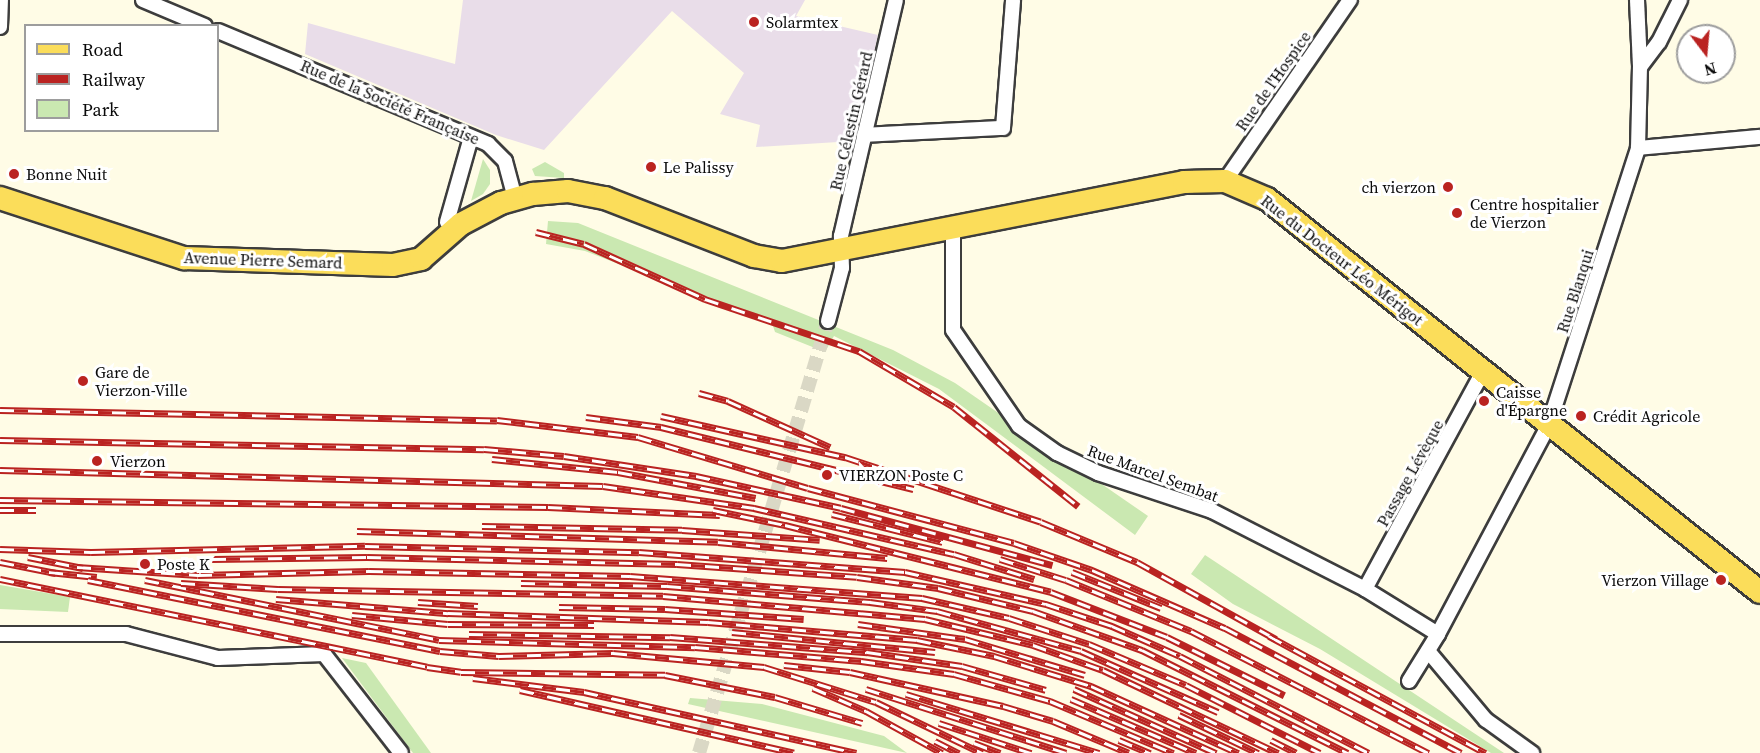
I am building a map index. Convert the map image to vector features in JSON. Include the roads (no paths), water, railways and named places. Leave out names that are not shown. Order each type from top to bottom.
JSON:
[{"type":"main road","name":"Rue du Docteur Léo Mérigot","points":[[842,250],[1184,182],[1225,181],[1267,199],[1760,592]]},
{"type":"main road","points":[[515,198],[551,192],[588,194],[773,261],[842,250]]},
{"type":"main road","name":"Avenue Pierre Semard","points":[[0,198],[184,258],[393,265],[421,259],[461,224],[515,198]]},
{"type":"street","points":[[0,27],[1,0]]},
{"type":"street","points":[[143,0],[200,24]]},
{"type":"street","name":"Rue Célestin Gérard","points":[[828,321],[842,268],[842,250],[864,135],[896,0]]},
{"type":"street","points":[[864,135],[1003,128],[1012,0]]},
{"type":"street","name":"Rue de l'Hospice","points":[[1225,181],[1350,0]]},
{"type":"street","name":"Rue Blanqui","points":[[1549,424],[1638,148],[1640,67],[1636,0]]},
{"type":"street","points":[[1640,67],[1659,42],[1680,0]]},
{"type":"street","name":"Rue de la Société Française","points":[[219,31],[488,144],[505,161],[515,198]]},
{"type":"street","points":[[447,222],[471,137]]},
{"type":"street","points":[[1638,148],[1760,137]]},
{"type":"street","name":"Rue Marcel Sembat","points":[[953,228],[953,330],[1019,426],[1057,453],[1088,468],[1212,511],[1365,589],[1438,634]]},
{"type":"street","name":"Passage Lévèque","points":[[1365,589],[1484,372]]},
{"type":"street","points":[[1409,681],[1438,634],[1549,424]]},
{"type":"street","points":[[0,634],[126,634],[218,658],[303,652],[324,654],[337,666],[401,753]]},
{"type":"street","points":[[1428,651],[1486,720],[1532,753]]},
{"type":"tunnel","points":[[699,753],[828,321]]},
{"type":"railway","points":[[536,232],[584,244],[705,299],[859,351],[954,407],[1078,506]]},
{"type":"railway","points":[[699,393],[728,401],[830,447]]},
{"type":"railway","points":[[0,410],[497,420],[638,437],[808,488],[1014,543],[1092,570],[1225,628],[1461,753]]},
{"type":"railway","points":[[661,416],[845,457],[1041,522],[1137,562],[1276,639]]},
{"type":"railway","points":[[586,417],[661,427],[913,489]]},
{"type":"railway","points":[[0,440],[484,449],[564,456],[696,476],[841,508],[1052,565]]},
{"type":"railway","points":[[492,459],[618,472],[756,498]]},
{"type":"railway","points":[[0,470],[603,486],[754,508],[954,554],[1034,579]]},
{"type":"railway","points":[[0,500],[548,507],[720,515]]},
{"type":"railway","points":[[0,510],[36,510]]},
{"type":"railway","points":[[713,510],[785,525],[1051,592],[1167,637],[1284,695]]},
{"type":"railway","points":[[832,514],[943,542]]},
{"type":"railway","points":[[482,526],[682,530],[820,540]]},
{"type":"railway","points":[[357,531],[718,542],[887,558]]},
{"type":"railway","points":[[0,549],[91,552],[365,546],[639,552],[905,572],[1046,604],[1112,626],[1180,656],[1369,753]]},
{"type":"railway","points":[[28,557],[83,568]]},
{"type":"railway","points":[[212,559],[367,557],[677,564],[857,577],[938,588],[1033,611],[1142,650],[1348,753]]},
{"type":"railway","points":[[1000,559],[1066,580],[1191,631],[1428,753]]},
{"type":"railway","points":[[0,562],[56,573]]},
{"type":"railway","points":[[77,567],[198,575],[369,571],[630,576],[922,598],[1009,618],[1089,644],[1186,685],[1320,753]]},
{"type":"railway","points":[[49,572],[97,577]]},
{"type":"railway","points":[[1072,572],[1161,608]]},
{"type":"railway","points":[[0,579],[427,667],[461,672],[665,675],[775,697],[862,723]]},
{"type":"railway","points":[[88,580],[440,651],[499,656],[613,653],[764,667],[876,702],[982,753]]},
{"type":"railway","points":[[145,580],[439,640],[695,647],[861,661],[954,674],[1050,701],[1173,753]]},
{"type":"railway","points":[[181,583],[278,589],[663,596],[925,619],[1033,645],[1103,670],[1278,753]]},
{"type":"railway","points":[[521,583],[667,586],[870,602],[937,611],[1081,651],[1218,712]]},
{"type":"railway","points":[[276,599],[448,613],[708,622],[917,640],[994,656],[1091,686],[1238,753]]},
{"type":"railway","points":[[418,602],[478,606]]},
{"type":"railway","points":[[559,607],[665,609],[804,619]]},
{"type":"railway","points":[[352,615],[448,624],[594,625]]},
{"type":"railway","points":[[858,624],[965,639],[1085,675]]},
{"type":"railway","points":[[732,632],[935,652]]},
{"type":"railway","points":[[469,634],[670,637],[867,652],[962,666],[1046,690]]},
{"type":"railway","points":[[1269,636],[1485,753]]},
{"type":"railway","points":[[784,665],[850,672],[1003,706],[1053,721],[1129,753]]},
{"type":"railway","points":[[473,678],[584,692],[856,753]]},
{"type":"railway","points":[[813,688],[866,711],[942,753]]},
{"type":"railway","points":[[866,689],[1066,753]]},
{"type":"railway","points":[[1074,689],[1216,753]]},
{"type":"railway","points":[[520,690],[794,753]]},
{"type":"railway","points":[[906,694],[1099,753]]},
{"type":"railway","points":[[1071,699],[1196,753]]},
{"type":"railway","points":[[1179,715],[1258,753]]},
{"type":"railway","points":[[939,723],[1031,753]]},
{"type":"railway","points":[[1119,740],[1150,753]]},
{"type":"railway","points":[[1271,740],[1296,753]]},
{"type":"railway","points":[[935,741],[959,753]]},
{"type":"railway","points":[[974,743],[1000,753]]},
{"type":"place","name":"Solarmtex","points":[[754,22]]},
{"type":"place","name":"Le Palissy","points":[[651,167]]},
{"type":"place","name":"Bonne Nuit","points":[[14,174]]},
{"type":"place","name":"ch vierzon","points":[[1448,187]]},
{"type":"place","name":"Centre hospitalier de Vierzon","points":[[1457,213]]},
{"type":"place","name":"Gare de Vierzon-Ville","points":[[83,381]]},
{"type":"place","name":"Caisse d'Épargne","points":[[1484,401]]},
{"type":"place","name":"Crédit Agricole","points":[[1581,416]]},
{"type":"place","name":"Vierzon","points":[[97,461]]},
{"type":"place","name":"VIERZON Poste C","points":[[827,475]]},
{"type":"place","name":"Poste K","points":[[145,564]]},
{"type":"place","name":"Vierzon Village","points":[[1721,580]]}]
